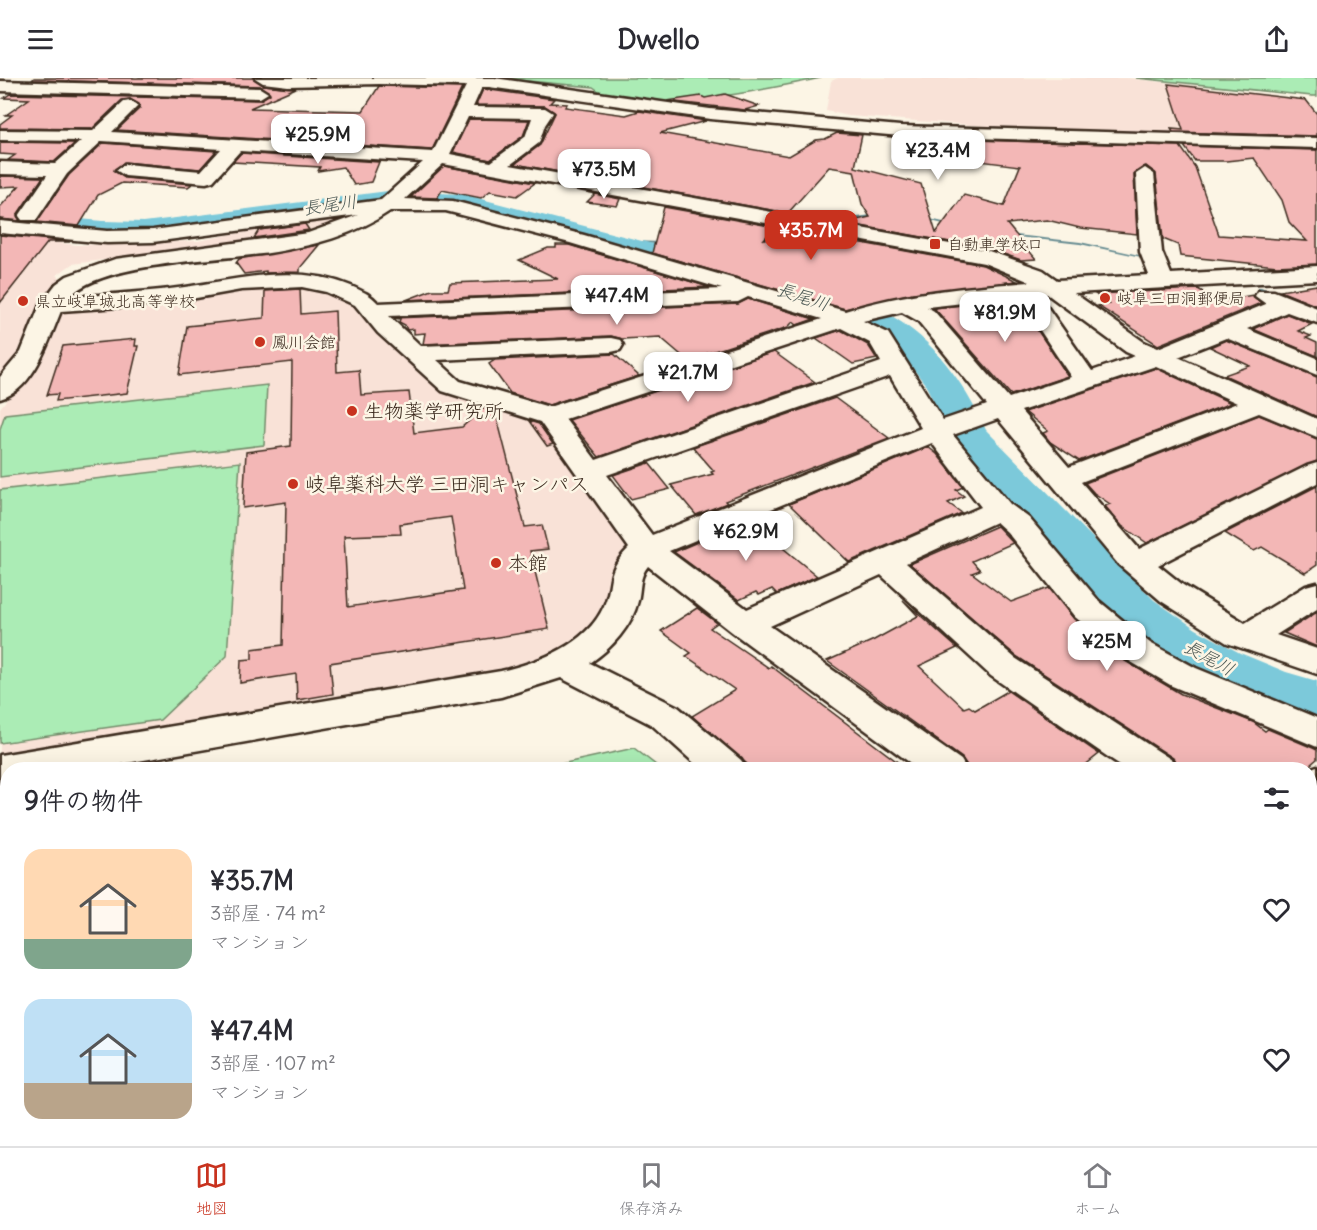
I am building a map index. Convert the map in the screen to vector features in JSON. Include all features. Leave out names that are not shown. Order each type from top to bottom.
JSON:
[{"type":"street","points":[[0,86],[106,93],[222,92],[291,79],[477,81],[710,114],[900,131],[1050,137],[1056,151],[1171,147],[1218,154],[1208,141],[1317,143]]},
{"type":"street","points":[[0,391],[19,373],[33,353],[52,305],[65,287],[88,274],[115,266],[313,238],[362,221],[391,200],[439,158],[477,81]]},
{"type":"street","points":[[207,106],[222,92]]},
{"type":"street","points":[[57,104],[80,105],[106,93]]},
{"type":"street","points":[[29,216],[60,170],[130,106],[106,93]]},
{"type":"street","points":[[461,112],[545,113],[533,139],[494,168]]},
{"type":"street","points":[[168,141],[184,127]]},
{"type":"street","points":[[451,134],[475,134]]},
{"type":"street","points":[[510,134],[534,135]]},
{"type":"street","points":[[0,135],[99,136],[439,158],[989,257],[1035,275],[1135,347],[1317,429]]},
{"type":"street","points":[[125,170],[206,177],[235,145]]},
{"type":"street","points":[[0,168],[60,170]]},
{"type":"street","points":[[1144,174],[1151,252],[1162,279]]},
{"type":"street","points":[[0,227],[107,237],[153,236],[391,200],[433,204],[459,207],[766,294],[832,315],[853,316],[879,338],[895,366],[967,421],[1063,480],[1136,563],[1172,592],[1247,638],[1317,662]]},
{"type":"street","points":[[414,354],[633,362],[955,295],[1162,279],[1317,273]]},
{"type":"street","points":[[1218,276],[1317,316]]},
{"type":"street","points":[[52,305],[163,297],[241,283],[302,280],[333,287],[363,300],[374,310],[386,328],[451,386],[549,416],[646,549],[744,624],[937,762]]},
{"type":"street","points":[[1024,289],[1086,381]]},
{"type":"street","points":[[374,310],[766,294]]},
{"type":"street","points":[[606,301],[633,362]]},
{"type":"street","points":[[905,304],[926,316],[999,510],[1018,525],[1087,609],[1138,651],[1184,677],[1317,733]]},
{"type":"street","points":[[47,762],[501,684],[564,665],[599,640],[613,623],[622,603],[626,572],[646,549],[967,421],[1157,357],[1287,304]]},
{"type":"street","points":[[1226,329],[1317,367]]},
{"type":"street","points":[[549,416],[633,362]]},
{"type":"street","points":[[588,472],[895,366]]},
{"type":"street","points":[[1063,480],[1260,403]]},
{"type":"street","points":[[1136,563],[1317,472]]},
{"type":"street","points":[[744,624],[999,510]]},
{"type":"street","points":[[884,561],[1003,667],[1146,762]]},
{"type":"street","points":[[1247,638],[1317,594]]},
{"type":"street","points":[[564,665],[664,716],[719,762]]},
{"type":"shaded area","points":[[838,78],[1127,78],[1275,95],[1294,119],[1317,134],[1317,138],[1013,128],[849,116],[826,111],[831,81]]},
{"type":"shaded area","name":"県立岐阜城北高等学校","points":[[341,212],[350,218],[299,235],[72,264],[57,275],[62,280],[31,323],[16,356],[0,377],[0,236],[77,245],[198,241]]},
{"type":"shaded area","name":"岐阜薬科大学 三田洞キャンパス","points":[[270,284],[300,285],[330,292],[359,306],[386,338],[436,386],[540,417],[632,550],[615,568],[602,610],[582,640],[548,663],[0,760],[0,408],[32,369],[61,309]]},
{"type":"green space","points":[[496,78],[821,78],[703,99],[639,101],[612,96],[593,87]]},
{"type":"green space","points":[[1136,78],[1317,78],[1317,96],[1312,96]]},
{"type":"green space","points":[[267,385],[264,445],[0,477],[0,429],[5,414]]},
{"type":"green space","points":[[240,462],[227,656],[160,720],[0,743],[0,490]]},
{"type":"green space","points":[[634,748],[652,762],[570,762]]},
{"type":"building","points":[[34,78],[253,78],[263,85],[296,88],[250,108],[363,111],[379,86],[462,88],[432,150],[117,130],[140,108],[139,104],[130,99],[122,100],[92,129],[0,128],[0,124],[12,115],[6,115],[29,99],[4,98],[10,94],[260,100],[270,94],[260,86],[32,80]]},
{"type":"building","points":[[1168,84],[1306,100],[1317,114],[1317,136],[1173,132],[1171,129],[1183,130]]},
{"type":"building","points":[[483,89],[554,99],[550,103],[567,104],[565,107],[626,115],[639,111],[706,121],[660,133],[789,156],[816,140],[825,139],[837,133],[862,135],[855,167],[921,184],[936,233],[964,195],[1004,206],[1020,166],[893,150],[903,138],[1180,146],[1195,167],[1219,235],[1307,241],[1289,222],[1282,200],[1254,158],[1195,161],[1184,146],[1317,150],[1317,264],[1277,266],[1180,256],[1178,245],[1163,239],[1156,174],[1146,166],[1134,174],[1137,234],[1080,228],[1047,220],[1007,224],[1036,259],[1021,260],[989,249],[844,223],[870,217],[862,204],[854,171],[829,167],[788,213],[515,164],[540,145],[555,113],[545,106],[476,105]]},
{"type":"building","points":[[725,94],[759,106],[745,110],[667,101],[701,96],[705,98]]},
{"type":"building","points":[[469,119],[529,120],[523,136],[490,160],[453,152]]},
{"type":"building","points":[[0,142],[75,143],[54,162],[8,160],[15,155],[0,154]]},
{"type":"building","points":[[103,143],[216,151],[200,169],[124,162],[114,171],[125,178],[192,184],[188,187],[122,183],[98,195],[79,226],[36,222],[69,175]]},
{"type":"building","points":[[241,153],[379,162],[371,182],[354,185],[343,167],[318,171],[320,167],[233,162]]},
{"type":"building","points":[[444,166],[535,183],[517,196],[490,191],[481,198],[442,190],[437,198],[411,197]]},
{"type":"building","points":[[0,176],[43,177],[17,215],[20,221],[0,219],[0,207],[19,186],[0,187]]},
{"type":"building","points":[[595,194],[620,199],[617,206],[587,202]]},
{"type":"building","points":[[664,207],[775,227],[764,239],[801,232],[983,265],[1017,281],[913,293],[845,309],[652,253]]},
{"type":"building","points":[[305,224],[309,230],[254,238],[259,230]]},
{"type":"building","points":[[0,235],[70,242],[48,242],[0,303]]},
{"type":"building","points":[[319,245],[300,268],[300,272],[266,273],[266,271],[244,274],[236,263],[239,259]]},
{"type":"building","points":[[556,245],[569,245],[709,287],[406,300],[432,290],[448,290],[450,283],[558,279],[519,260],[548,248],[556,248]]},
{"type":"building","points":[[1317,285],[1317,306],[1280,291]]},
{"type":"building","points":[[300,289],[301,314],[335,311],[337,372],[359,370],[361,395],[409,392],[414,433],[462,427],[485,407],[495,410],[525,527],[542,525],[548,549],[530,551],[549,629],[330,663],[333,694],[297,700],[296,674],[240,683],[241,660],[252,659],[252,649],[283,645],[286,502],[243,508],[246,452],[291,446],[292,362],[179,375],[187,326],[264,318],[265,291]],"holes":[[[451,517],[463,590],[348,607],[344,536],[401,534],[400,524]]]},
{"type":"building","points":[[1198,289],[1218,301],[1253,295],[1261,303],[1158,345],[1098,306],[1109,304],[1095,294]]},
{"type":"building","points":[[748,299],[814,319],[797,325],[793,322],[788,327],[687,360],[660,337],[622,339],[611,336],[423,344],[425,333],[414,334],[414,329],[407,330],[405,325],[399,322],[400,319],[394,318],[738,304]]},
{"type":"building","points":[[1017,299],[1068,376],[1011,395],[934,308]]},
{"type":"building","points":[[1287,314],[1312,324],[1298,331],[1311,336],[1306,338],[1317,343],[1317,356],[1253,329]]},
{"type":"building","points":[[841,330],[868,345],[877,359],[853,364],[816,338]]},
{"type":"building","points":[[136,339],[135,346],[138,346],[127,393],[56,401],[58,394],[47,395],[63,346]]},
{"type":"building","points":[[1226,340],[1317,377],[1317,417],[1224,375],[1250,366],[1210,347]]},
{"type":"building","points":[[774,352],[815,382],[599,457],[569,420]]},
{"type":"building","points":[[614,354],[639,376],[549,405],[510,393],[489,364],[495,360]]},
{"type":"building","points":[[1156,368],[1231,403],[1079,461],[1050,442],[1043,433],[1048,431],[1025,412]]},
{"type":"building","points":[[835,398],[889,438],[725,501],[727,503],[696,515],[671,485],[713,474],[711,472],[714,471],[693,447]]},
{"type":"building","points":[[1259,415],[1317,439],[1317,461],[1147,543],[1122,526],[1105,506],[1110,504],[1094,493],[1085,483]]},
{"type":"building","points":[[529,421],[539,424],[553,444],[547,446]]},
{"type":"building","points":[[928,447],[937,454],[963,487],[956,490],[964,496],[948,503],[962,513],[849,562],[789,504]]},
{"type":"building","points":[[649,463],[670,489],[631,499],[613,475]]},
{"type":"building","points":[[1317,486],[1317,565],[1305,573],[1262,547],[1254,551],[1225,533]]},
{"type":"building","points":[[749,520],[817,576],[777,594],[772,589],[759,595],[756,592],[739,600],[674,552]]},
{"type":"building","points":[[997,526],[1013,543],[972,561],[980,570],[972,573],[1011,602],[1049,588],[1074,619],[1125,661],[1181,694],[1253,722],[1265,731],[1268,729],[1317,750],[1317,759],[1313,762],[1175,762],[1173,758],[1016,656],[910,564]]},
{"type":"building","points":[[903,600],[957,648],[919,666],[964,708],[969,706],[975,710],[1008,691],[1099,754],[1089,762],[965,762],[827,661],[874,640],[918,616]]},
{"type":"building","points":[[697,608],[717,623],[710,628],[769,668],[771,666],[897,762],[745,762],[692,716],[735,690],[686,656],[691,653],[661,631]]},
{"type":"building","points":[[1317,612],[1317,647],[1284,633]]},
{"type":"waterway","name":"長尾川","points":[[0,221],[102,230],[144,231],[350,203],[425,199],[462,202],[719,271],[876,321],[893,330],[921,354],[943,384],[969,435],[1138,611],[1179,640],[1245,676],[1292,693],[1317,699]]},
{"type":"waterway","points":[[837,221],[878,215]]},
{"type":"waterway","points":[[923,218],[952,225]]},
{"type":"waterway","points":[[755,240],[814,229]]},
{"type":"waterway","points":[[1008,235],[1080,243],[1146,257]]},
{"type":"waterway","points":[[601,241],[662,243]]},
{"type":"waterway","points":[[1259,288],[1276,294]]},
{"type":"place","name":"自動車学校口","points":[[935,244]]},
{"type":"place","name":"岐阜三田洞郵便局","points":[[1105,298]]},
{"type":"place","name":"県立岐阜城北高等学校","points":[[23,301]]},
{"type":"place","name":"鳳川会館","points":[[260,342]]},
{"type":"place","name":"生物薬学研究所","points":[[352,411]]},
{"type":"place","name":"岐阜薬科大学 三田洞キャンパス","points":[[293,484]]},
{"type":"place","name":"本館","points":[[496,563]]}]
